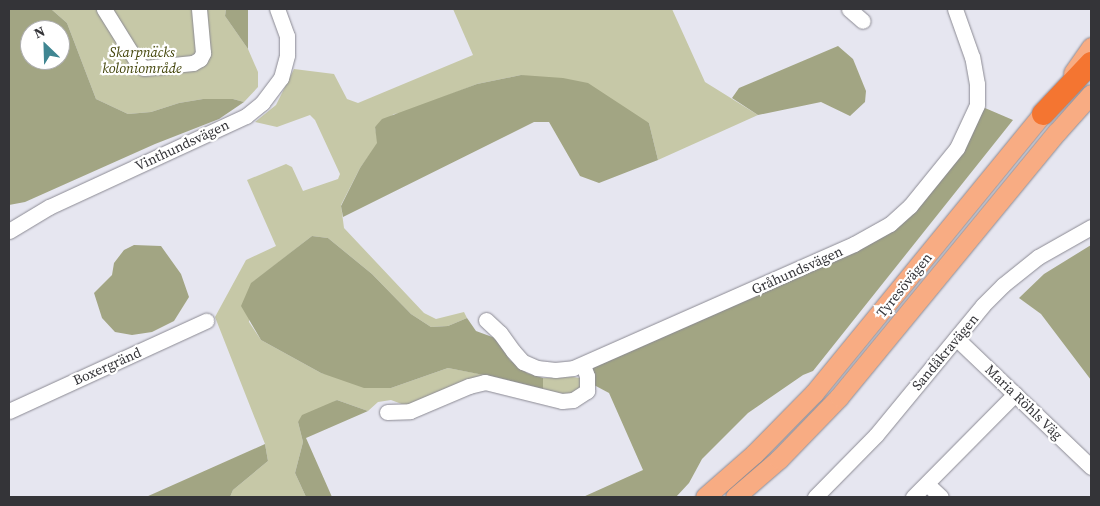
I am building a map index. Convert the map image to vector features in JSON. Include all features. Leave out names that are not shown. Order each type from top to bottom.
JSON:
[{"type":"highway","name":"Tyresövägen","points":[[1043,114],[1091,63]]},
{"type":"main road","points":[[1043,114],[1091,47]]},
{"type":"main road","name":"Tyresövägen","points":[[735,497],[785,452],[839,397],[1057,132],[1091,94]]},
{"type":"main road","name":"Tyresövägen","points":[[705,497],[754,454],[814,393],[1043,114]]},
{"type":"street","points":[[104,9],[137,62],[144,68],[150,68],[193,63],[200,59],[203,53],[199,9]]},
{"type":"street","name":"Vinthundsvägen","points":[[9,231],[49,207],[246,116],[262,103],[281,78],[287,55],[287,36],[277,9]]},
{"type":"street","points":[[849,9],[863,21]]},
{"type":"street","name":"Gråhundsvägen","points":[[486,320],[500,333],[523,362],[537,368],[555,370],[584,365],[854,244],[890,224],[910,206],[958,148],[977,105],[977,84],[972,57],[954,9]]},
{"type":"street","name":"Sandåkravägen","points":[[815,497],[876,435],[983,305],[1023,268],[1056,246],[1091,227]]},
{"type":"street","name":"Boxergränd","points":[[9,411],[206,321]]},
{"type":"street","name":"Maria Röhls Väg","points":[[956,338],[1091,467]]},
{"type":"street","points":[[387,412],[410,411],[470,386],[485,382],[562,401],[573,400],[587,392],[587,376],[584,365]]},
{"type":"street","points":[[913,497],[1015,394]]},
{"type":"street","points":[[927,484],[941,497]]},
{"type":"green space","points":[[9,9],[51,9],[64,20],[20,20],[20,70],[70,70],[70,31],[96,99],[128,114],[151,112],[179,103],[203,99],[233,99],[244,102],[219,119],[155,144],[25,202],[9,205]]},
{"type":"green space","name":"Skarpnäcks koloniområde","points":[[51,9],[226,9],[225,16],[248,49],[258,72],[258,87],[244,102],[233,99],[203,99],[179,103],[151,112],[128,114],[96,99],[70,31],[70,20],[64,20]]},
{"type":"green space","points":[[226,9],[248,9],[248,49],[225,16]]},
{"type":"green space","points":[[453,9],[672,9],[705,82],[758,115],[658,160],[649,123],[521,75],[477,84],[403,113],[394,114],[375,127],[378,143],[360,168],[341,205],[344,228],[424,313],[436,319],[464,312],[467,318],[448,326],[431,327],[411,314],[372,274],[328,238],[312,236],[252,283],[249,322],[261,340],[321,373],[391,388],[448,368],[485,375],[407,406],[391,400],[378,402],[368,411],[337,400],[298,422],[303,442],[295,473],[306,497],[230,497],[233,490],[268,461],[265,444],[215,317],[246,260],[276,246],[247,180],[286,164],[292,167],[303,191],[338,179],[340,174],[315,120],[310,115],[277,127],[255,122],[276,105],[294,69],[334,74],[347,99],[358,103],[473,55]]},
{"type":"green space","points":[[838,46],[853,59],[866,91],[865,102],[850,116],[821,102],[758,115],[732,98],[739,88]]},
{"type":"green space","points":[[521,75],[563,78],[588,83],[649,123],[658,160],[599,183],[580,176],[549,122],[534,122],[343,217],[341,206],[360,168],[377,143],[375,127],[382,119],[477,84]]},
{"type":"green space","points":[[978,105],[1013,120],[813,371],[803,375],[748,413],[702,459],[689,483],[676,497],[583,497],[643,470],[609,393],[594,385],[591,369],[596,364],[901,221]]},
{"type":"green space","points":[[312,236],[328,238],[372,274],[411,314],[431,327],[448,326],[467,318],[476,331],[495,338],[510,360],[527,373],[543,378],[543,389],[448,368],[391,388],[364,388],[321,373],[261,340],[241,306],[251,283]]},
{"type":"green space","points":[[134,245],[161,246],[181,274],[189,297],[174,321],[152,332],[132,335],[115,332],[102,318],[94,293],[112,275],[114,263],[124,250]]},
{"type":"green space","points":[[1091,245],[1091,380],[1041,314],[1019,298],[1044,274]]},
{"type":"green space","points":[[543,378],[580,378],[581,383],[579,392],[571,396],[543,389]]},
{"type":"green space","points":[[337,400],[368,411],[306,438],[332,497],[306,497],[295,473],[303,442],[298,422],[302,415]]},
{"type":"green space","points":[[265,444],[268,461],[233,490],[230,497],[146,497]]}]
